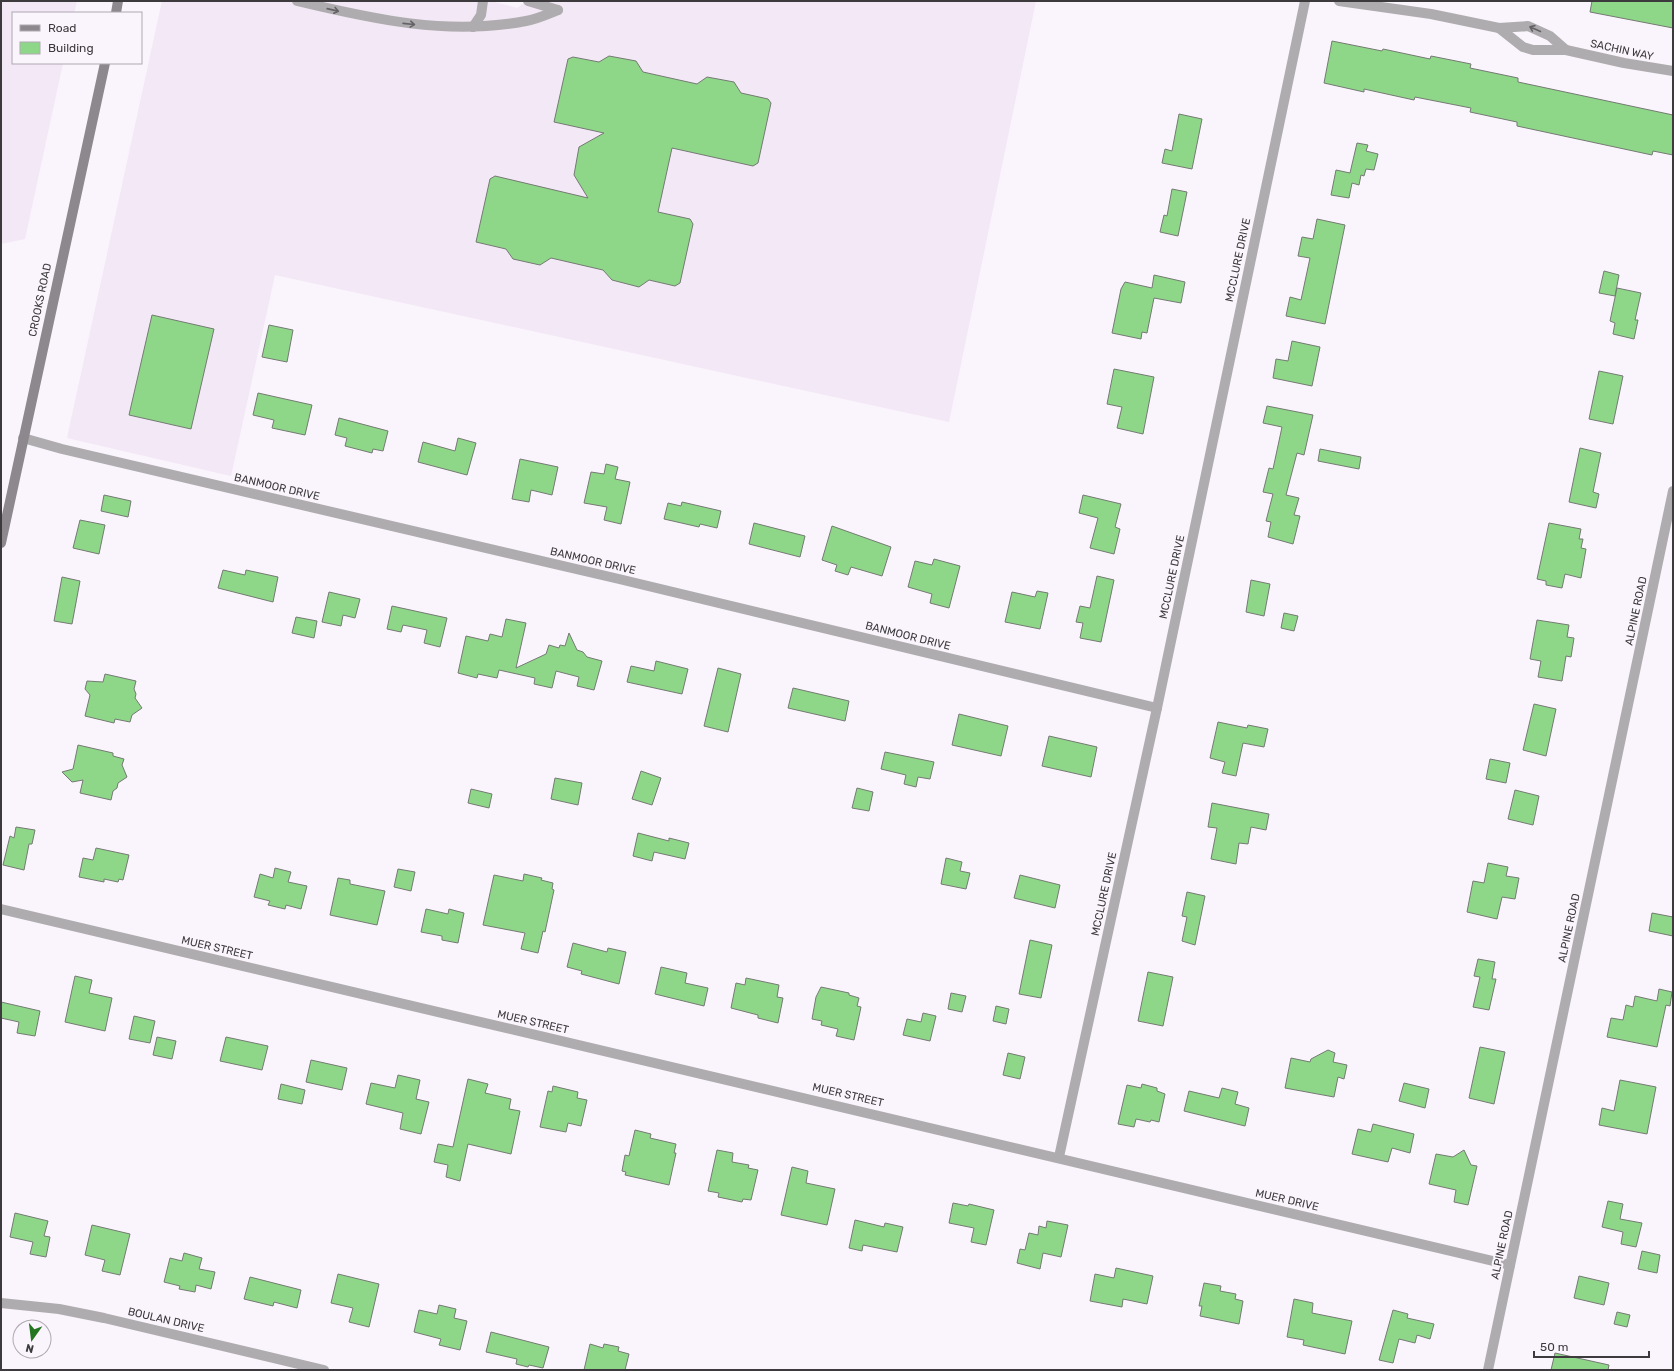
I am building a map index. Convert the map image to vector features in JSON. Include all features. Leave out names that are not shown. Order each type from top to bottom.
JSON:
[{"type":"main road","points":[[116,12],[118,1]]},
{"type":"main road","name":"CROOKS ROAD","points":[[1,543],[105,64]]},
{"type":"street","points":[[297,1],[370,18],[422,25],[453,27],[473,27],[527,21],[558,10],[528,1]]},
{"type":"street","points":[[473,27],[481,15],[483,1]]},
{"type":"street","name":"MCCLURE DRIVE","points":[[1059,1157],[1156,708],[1305,1]]},
{"type":"street","name":"SACHIN WAY","points":[[1339,1],[1431,14],[1499,28],[1528,26],[1550,36],[1566,50]]},
{"type":"street","name":"SACHIN WAY","points":[[1499,28],[1523,47],[1538,50],[1566,50],[1624,63],[1673,71]]},
{"type":"street","name":"BANMOOR DRIVE","points":[[23,438],[62,449],[619,579],[1156,708]]},
{"type":"street","name":"ALPINE ROAD","points":[[1488,1370],[1673,491]]},
{"type":"street","name":"MUER STREET","points":[[1,909],[1059,1157]]},
{"type":"street","name":"MUER DRIVE","points":[[1059,1157],[1510,1265]]},
{"type":"street","name":"BOULAN DRIVE","points":[[1,1303],[59,1309],[104,1318],[324,1370]]},
{"type":"shaded area","points":[[1,1],[77,1],[74,12],[12,12],[12,64],[63,64],[25,239],[1,244]]},
{"type":"shaded area","points":[[162,1],[491,1],[517,8],[527,1],[1036,1],[949,422],[275,275],[231,476],[67,438]]},
{"type":"building","points":[[1592,1],[1673,1],[1673,28],[1590,12]]},
{"type":"building","points":[[1332,41],[1382,51],[1383,49],[1430,59],[1431,56],[1471,64],[1470,68],[1518,78],[1518,82],[1673,115],[1673,155],[1653,151],[1652,155],[1517,126],[1517,122],[1470,112],[1471,108],[1415,97],[1414,100],[1364,89],[1364,92],[1324,83]]},
{"type":"building","points":[[609,56],[636,61],[643,72],[697,84],[707,77],[734,82],[741,93],[768,99],[771,103],[758,163],[753,166],[672,148],[658,212],[690,219],[693,224],[680,283],[675,286],[649,280],[639,287],[612,280],[603,270],[551,258],[540,265],[513,259],[506,249],[476,242],[490,179],[495,176],[588,198],[574,175],[579,147],[604,133],[554,122],[568,59],[573,57],[599,62]]},
{"type":"building","points":[[1179,114],[1202,119],[1192,169],[1162,163],[1165,149],[1172,151]]},
{"type":"building","points":[[1357,143],[1368,145],[1366,151],[1378,154],[1374,170],[1366,169],[1364,176],[1361,175],[1359,185],[1352,183],[1349,198],[1331,195],[1336,170],[1350,173]]},
{"type":"building","points":[[1172,189],[1187,192],[1178,236],[1160,232],[1164,215],[1167,216]]},
{"type":"building","points":[[1317,219],[1345,225],[1325,324],[1286,316],[1290,297],[1301,300],[1310,258],[1298,256],[1302,237],[1313,239]]},
{"type":"building","points":[[1604,271],[1619,275],[1615,296],[1599,293]]},
{"type":"building","points":[[1154,275],[1185,282],[1181,303],[1154,298],[1147,333],[1142,332],[1141,339],[1112,333],[1121,289],[1125,282],[1152,288]]},
{"type":"building","points":[[1617,288],[1641,293],[1635,320],[1638,320],[1634,339],[1613,334],[1615,323],[1610,321]]},
{"type":"building","points":[[152,315],[214,329],[191,429],[129,415]]},
{"type":"building","points":[[269,325],[293,330],[287,362],[262,357]]},
{"type":"building","points":[[1292,341],[1320,347],[1312,386],[1273,378],[1276,359],[1288,361]]},
{"type":"building","points":[[1114,369],[1154,377],[1143,434],[1117,428],[1122,407],[1107,404]]},
{"type":"building","points":[[1599,371],[1623,376],[1613,424],[1589,419]]},
{"type":"building","points":[[258,393],[312,405],[305,435],[272,428],[274,420],[253,415]]},
{"type":"building","points":[[1267,406],[1313,415],[1304,455],[1297,453],[1286,495],[1299,498],[1294,515],[1300,516],[1293,544],[1268,537],[1271,522],[1266,521],[1273,494],[1263,492],[1269,468],[1273,469],[1282,427],[1263,423]]},
{"type":"building","points":[[339,418],[388,431],[383,451],[373,449],[372,453],[345,446],[347,438],[335,435]]},
{"type":"building","points":[[458,438],[476,443],[467,475],[418,462],[423,442],[455,451]]},
{"type":"building","points":[[1580,448],[1601,453],[1593,492],[1599,494],[1596,508],[1569,502]]},
{"type":"building","points":[[1320,449],[1361,457],[1359,469],[1318,461]]},
{"type":"building","points":[[520,459],[558,467],[552,495],[531,490],[529,502],[512,499]]},
{"type":"building","points":[[606,464],[618,467],[615,479],[630,482],[621,524],[604,520],[607,507],[584,503],[591,472],[604,474]]},
{"type":"building","points":[[104,495],[131,501],[128,517],[101,511]]},
{"type":"building","points":[[1083,495],[1121,504],[1115,527],[1120,529],[1114,554],[1090,548],[1098,518],[1079,513]]},
{"type":"building","points":[[682,502],[721,511],[717,528],[700,524],[699,527],[664,519],[668,503],[681,506]]},
{"type":"building","points":[[80,520],[105,525],[99,554],[73,548]]},
{"type":"building","points":[[754,523],[805,536],[800,557],[749,544]]},
{"type":"building","points":[[1549,523],[1581,529],[1579,539],[1583,539],[1581,548],[1586,549],[1581,578],[1565,574],[1562,588],[1546,585],[1546,581],[1537,579]]},
{"type":"building","points":[[832,526],[891,547],[882,576],[851,567],[848,575],[835,571],[837,565],[822,560]]},
{"type":"building","points":[[934,559],[960,566],[949,608],[930,603],[932,594],[908,587],[915,561],[932,565]]},
{"type":"building","points":[[223,570],[245,575],[246,570],[278,577],[273,602],[218,588]]},
{"type":"building","points":[[1097,576],[1114,580],[1101,642],[1080,638],[1083,623],[1076,622],[1080,606],[1090,608]]},
{"type":"building","points":[[62,577],[80,581],[72,624],[54,621]]},
{"type":"building","points":[[1251,580],[1270,584],[1264,616],[1246,612]]},
{"type":"building","points":[[1037,591],[1048,593],[1040,629],[1005,622],[1012,592],[1035,597]]},
{"type":"building","points":[[329,592],[360,599],[355,618],[343,615],[341,626],[322,622]]},
{"type":"building","points":[[392,606],[447,618],[440,647],[424,643],[427,630],[403,625],[401,632],[387,629]]},
{"type":"building","points":[[1284,613],[1298,616],[1294,631],[1281,628]]},
{"type":"building","points":[[296,617],[317,621],[314,638],[292,633]]},
{"type":"building","points":[[506,619],[526,623],[516,668],[546,654],[549,645],[559,648],[560,645],[565,646],[569,633],[577,650],[583,652],[587,657],[602,661],[594,690],[577,686],[579,677],[556,671],[552,688],[534,684],[535,678],[499,670],[497,678],[478,674],[477,678],[458,673],[466,636],[488,641],[490,634],[502,637]]},
{"type":"building","points":[[1537,620],[1569,625],[1567,637],[1574,638],[1571,657],[1566,656],[1562,681],[1538,677],[1541,661],[1530,659]]},
{"type":"building","points":[[656,661],[688,669],[682,694],[627,682],[631,666],[654,671]]},
{"type":"building","points":[[718,668],[741,674],[728,732],[704,726]]},
{"type":"building","points":[[105,674],[136,681],[134,689],[136,694],[135,698],[142,708],[132,715],[130,722],[115,719],[114,723],[85,716],[90,695],[85,689],[87,681],[103,682]]},
{"type":"building","points":[[793,688],[849,701],[845,721],[788,708]]},
{"type":"building","points":[[1534,704],[1556,709],[1546,756],[1523,750]]},
{"type":"building","points":[[959,714],[1008,726],[1001,756],[952,745]]},
{"type":"building","points":[[1218,722],[1247,728],[1248,725],[1268,729],[1264,747],[1243,743],[1236,776],[1222,773],[1225,762],[1210,758]]},
{"type":"building","points":[[1049,736],[1097,747],[1091,777],[1042,766]]},
{"type":"building","points":[[78,745],[113,753],[113,756],[124,759],[122,765],[127,777],[118,783],[117,788],[113,791],[111,800],[80,793],[83,780],[72,782],[62,772],[73,769]]},
{"type":"building","points":[[885,752],[934,762],[930,779],[918,777],[916,787],[904,784],[906,775],[881,769]]},
{"type":"building","points":[[1490,759],[1510,763],[1506,783],[1486,779]]},
{"type":"building","points":[[641,771],[661,778],[652,805],[632,799]]},
{"type":"building","points":[[555,778],[582,783],[578,805],[551,799]]},
{"type":"building","points":[[857,788],[873,792],[869,811],[852,808]]},
{"type":"building","points":[[471,789],[492,794],[489,808],[468,803]]},
{"type":"building","points":[[1515,790],[1539,796],[1533,825],[1508,819]]},
{"type":"building","points":[[1212,803],[1269,814],[1266,830],[1251,827],[1248,844],[1239,843],[1236,864],[1211,859],[1217,828],[1208,827]]},
{"type":"building","points":[[16,827],[35,830],[32,844],[29,844],[24,870],[3,865],[10,836],[14,838]]},
{"type":"building","points":[[638,833],[669,841],[669,838],[689,843],[685,859],[654,852],[652,861],[633,856]]},
{"type":"building","points":[[96,848],[129,855],[123,880],[119,879],[118,882],[104,879],[104,882],[79,877],[83,858],[93,860]]},
{"type":"building","points":[[946,858],[962,862],[960,871],[970,873],[966,889],[941,884]]},
{"type":"building","points":[[1488,863],[1508,867],[1506,876],[1519,878],[1515,899],[1502,897],[1497,919],[1467,912],[1473,881],[1484,883]]},
{"type":"building","points":[[275,868],[291,872],[288,882],[307,886],[301,909],[286,905],[285,909],[268,905],[270,901],[254,897],[260,874],[273,878]]},
{"type":"building","points":[[398,869],[415,872],[411,891],[394,887]]},
{"type":"building","points":[[524,874],[542,878],[541,880],[553,883],[552,889],[554,890],[545,932],[543,931],[538,953],[521,949],[525,933],[483,925],[494,875],[523,881]]},
{"type":"building","points":[[1020,875],[1060,885],[1055,908],[1014,898]]},
{"type":"building","points":[[338,878],[350,880],[350,884],[385,891],[377,925],[330,915]]},
{"type":"building","points":[[1187,892],[1205,896],[1195,945],[1182,941],[1187,917],[1182,916]]},
{"type":"building","points":[[426,909],[448,914],[449,909],[464,913],[458,943],[442,940],[442,936],[421,932]]},
{"type":"building","points":[[1652,913],[1673,917],[1673,936],[1649,931]]},
{"type":"building","points":[[1030,940],[1052,945],[1041,998],[1019,994]]},
{"type":"building","points":[[573,943],[607,952],[608,948],[626,952],[619,984],[581,974],[582,971],[567,967]]},
{"type":"building","points":[[1478,959],[1495,962],[1492,979],[1496,979],[1489,1010],[1473,1007],[1480,977],[1474,976]]},
{"type":"building","points":[[661,967],[687,973],[685,983],[708,988],[704,1006],[655,994]]},
{"type":"building","points":[[1148,972],[1173,977],[1163,1026],[1138,1021]]},
{"type":"building","points":[[75,976],[92,980],[89,993],[112,998],[105,1031],[65,1022]]},
{"type":"building","points":[[746,978],[779,985],[777,997],[783,998],[778,1023],[758,1018],[758,1015],[731,1008],[736,983],[745,985]]},
{"type":"building","points":[[821,987],[849,993],[849,995],[859,998],[857,1006],[861,1007],[854,1040],[836,1036],[838,1029],[821,1025],[822,1021],[812,1019],[816,997]]},
{"type":"building","points":[[1659,989],[1672,992],[1670,1006],[1666,1005],[1657,1047],[1607,1037],[1611,1018],[1623,1020],[1626,1005],[1633,1007],[1635,996],[1657,1001]]},
{"type":"building","points":[[951,993],[966,996],[962,1012],[948,1009]]},
{"type":"building","points":[[1,1002],[40,1011],[35,1036],[17,1033],[19,1022],[1,1018]]},
{"type":"building","points":[[996,1006],[1009,1009],[1006,1024],[993,1021]]},
{"type":"building","points":[[923,1013],[936,1016],[930,1041],[903,1035],[907,1019],[921,1022]]},
{"type":"building","points":[[134,1016],[155,1021],[150,1043],[129,1039]]},
{"type":"building","points":[[157,1037],[176,1041],[172,1059],[153,1055]]},
{"type":"building","points":[[226,1037],[268,1046],[262,1070],[220,1061]]},
{"type":"building","points":[[1480,1047],[1505,1052],[1494,1104],[1469,1098]]},
{"type":"building","points":[[1328,1050],[1335,1053],[1333,1062],[1347,1065],[1344,1079],[1338,1077],[1334,1097],[1285,1088],[1291,1058],[1310,1062],[1311,1059]]},
{"type":"building","points":[[1008,1053],[1025,1057],[1020,1079],[1003,1075]]},
{"type":"building","points":[[311,1060],[347,1068],[342,1090],[306,1082]]},
{"type":"building","points":[[398,1075],[420,1080],[416,1099],[429,1102],[421,1134],[400,1129],[403,1113],[366,1104],[371,1083],[395,1088]]},
{"type":"building","points":[[468,1079],[488,1084],[485,1093],[511,1099],[509,1109],[520,1111],[511,1154],[468,1144],[460,1181],[446,1177],[448,1165],[434,1162],[438,1144],[453,1147]]},
{"type":"building","points":[[1620,1080],[1656,1087],[1647,1134],[1599,1125],[1602,1108],[1614,1111]]},
{"type":"building","points":[[1404,1083],[1429,1089],[1425,1108],[1399,1101]]},
{"type":"building","points":[[281,1084],[305,1090],[302,1104],[278,1099]]},
{"type":"building","points":[[1142,1084],[1157,1088],[1157,1091],[1165,1094],[1159,1122],[1136,1119],[1134,1127],[1118,1124],[1127,1085],[1141,1088]]},
{"type":"building","points":[[553,1086],[578,1092],[577,1098],[587,1100],[581,1126],[568,1123],[566,1132],[540,1127],[548,1091],[552,1092]]},
{"type":"building","points":[[1222,1088],[1238,1092],[1235,1104],[1249,1108],[1245,1126],[1184,1111],[1189,1091],[1219,1098]]},
{"type":"building","points":[[1373,1124],[1414,1134],[1410,1153],[1392,1148],[1388,1162],[1352,1154],[1358,1129],[1371,1132]]},
{"type":"building","points":[[635,1130],[651,1134],[650,1138],[676,1144],[674,1153],[676,1153],[669,1185],[625,1175],[626,1172],[622,1171],[625,1155],[629,1156]]},
{"type":"building","points":[[717,1150],[733,1153],[732,1162],[749,1165],[748,1168],[758,1170],[751,1200],[743,1199],[742,1202],[718,1197],[719,1193],[708,1191]]},
{"type":"building","points":[[1464,1150],[1471,1165],[1477,1166],[1468,1205],[1454,1202],[1456,1190],[1429,1184],[1436,1154],[1453,1157]]},
{"type":"building","points":[[792,1167],[808,1171],[806,1183],[835,1189],[827,1225],[781,1215]]},
{"type":"building","points":[[1608,1201],[1623,1204],[1620,1219],[1642,1223],[1636,1247],[1621,1244],[1623,1232],[1602,1227]]},
{"type":"building","points":[[953,1203],[968,1206],[969,1204],[994,1210],[986,1245],[971,1242],[974,1228],[949,1223]]},
{"type":"building","points":[[15,1213],[48,1221],[44,1236],[50,1237],[46,1257],[30,1254],[33,1242],[10,1237]]},
{"type":"building","points":[[855,1220],[884,1227],[885,1223],[903,1227],[897,1252],[863,1245],[862,1251],[849,1248]]},
{"type":"building","points":[[1047,1221],[1068,1225],[1061,1257],[1043,1253],[1040,1269],[1017,1263],[1020,1249],[1025,1250],[1029,1233],[1038,1235],[1039,1226],[1046,1228]]},
{"type":"building","points":[[92,1225],[130,1234],[120,1275],[102,1271],[105,1260],[85,1255]]},
{"type":"building","points":[[1642,1251],[1660,1255],[1657,1273],[1638,1269]]},
{"type":"building","points":[[184,1253],[202,1258],[199,1269],[215,1272],[211,1289],[196,1285],[195,1292],[179,1289],[180,1286],[164,1282],[170,1258],[182,1261]]},
{"type":"building","points":[[1116,1268],[1153,1276],[1147,1304],[1123,1299],[1122,1307],[1090,1301],[1095,1274],[1114,1278]]},
{"type":"building","points":[[338,1274],[379,1284],[369,1327],[349,1322],[353,1308],[331,1303]]},
{"type":"building","points":[[1579,1276],[1609,1283],[1604,1305],[1574,1298]]},
{"type":"building","points":[[250,1277],[301,1290],[297,1308],[274,1302],[273,1306],[244,1299]]},
{"type":"building","points":[[1204,1283],[1221,1286],[1220,1291],[1236,1294],[1235,1299],[1243,1301],[1239,1324],[1200,1316],[1202,1306],[1199,1306]]},
{"type":"building","points":[[1294,1299],[1313,1303],[1312,1313],[1352,1321],[1345,1354],[1303,1345],[1304,1340],[1287,1337]]},
{"type":"building","points":[[439,1305],[456,1309],[454,1318],[467,1321],[460,1350],[439,1345],[441,1339],[414,1332],[419,1310],[437,1314]]},
{"type":"building","points":[[1393,1310],[1408,1314],[1407,1318],[1434,1324],[1430,1339],[1417,1335],[1415,1343],[1399,1339],[1393,1363],[1379,1360]]},
{"type":"building","points":[[1617,1312],[1630,1315],[1627,1327],[1614,1324]]},
{"type":"building","points":[[491,1332],[549,1347],[543,1368],[529,1365],[528,1367],[516,1364],[517,1359],[486,1352]]},
{"type":"building","points":[[590,1344],[603,1348],[604,1344],[619,1347],[618,1351],[629,1354],[625,1370],[584,1370]]},
{"type":"building","points":[[1555,1353],[1609,1365],[1608,1370],[1551,1370]]}]
